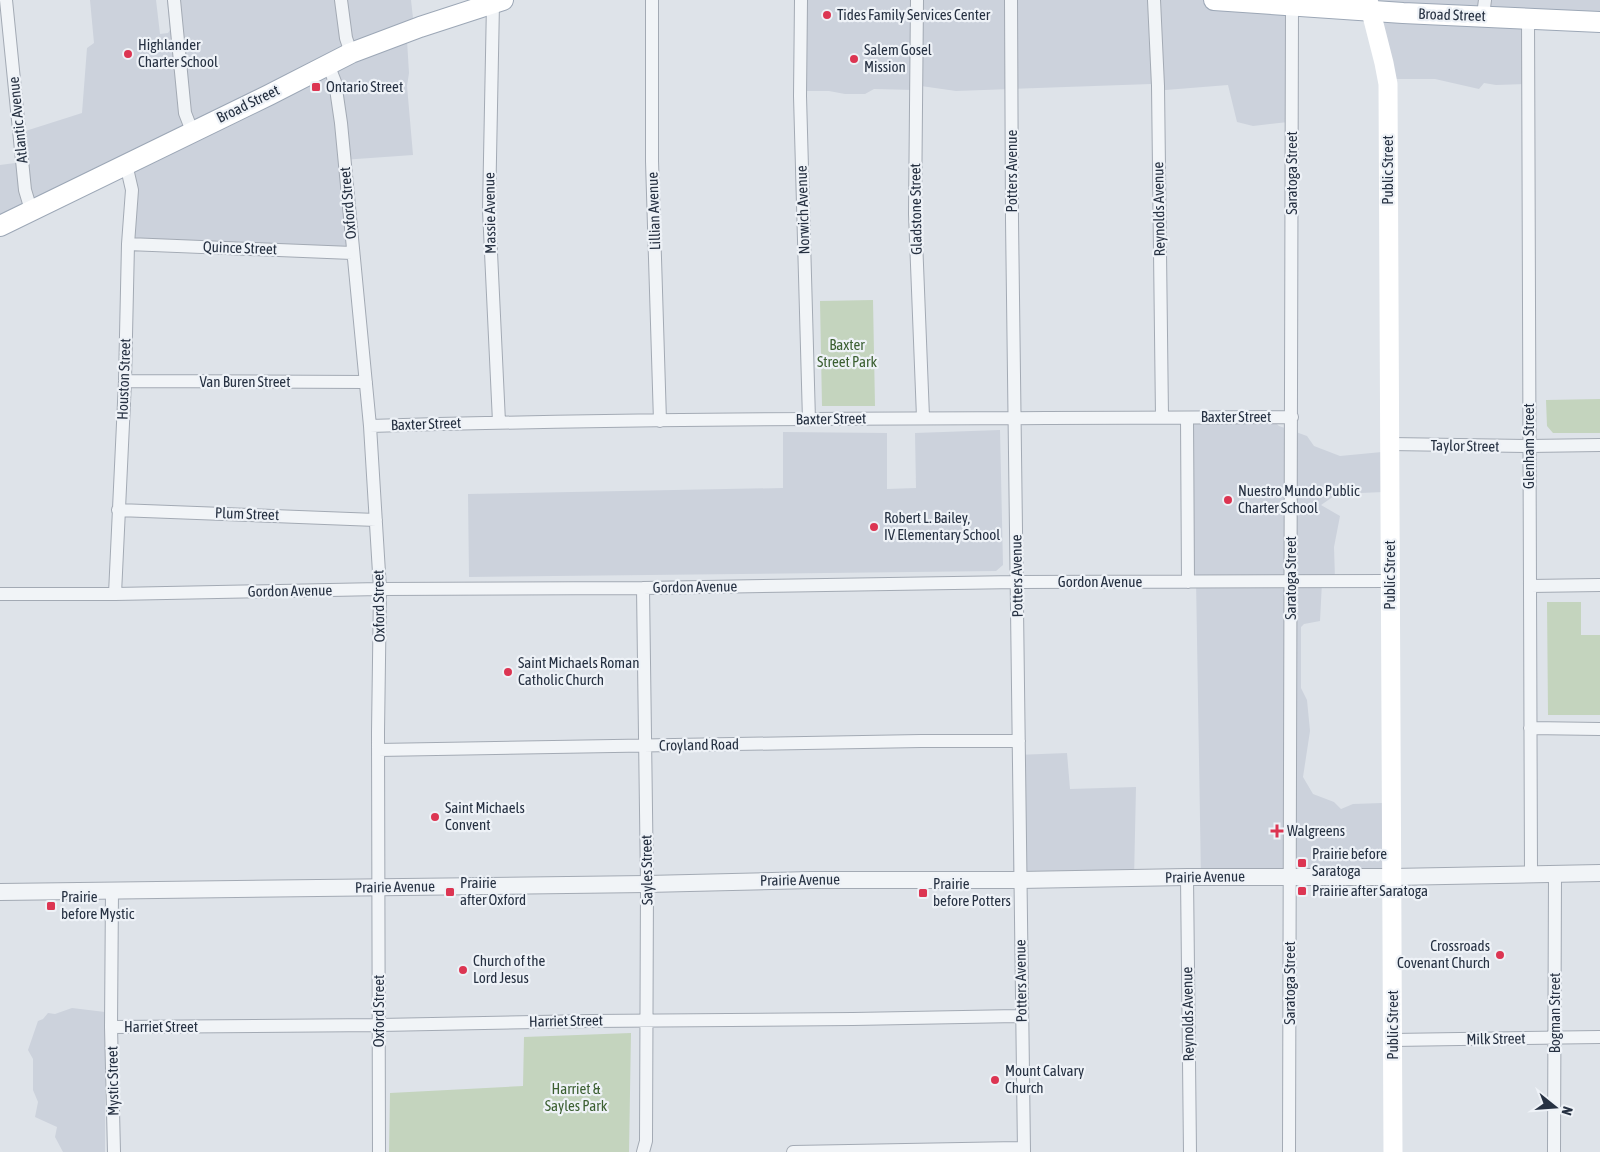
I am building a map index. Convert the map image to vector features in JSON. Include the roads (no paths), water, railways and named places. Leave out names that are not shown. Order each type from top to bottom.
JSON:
[{"type":"main road","name":"Broad Street","points":[[1214,0],[1292,5],[1484,8],[1528,18],[1600,22]]},
{"type":"main road","name":"Broad Street","points":[[0,226],[351,53],[420,26],[498,2]]},
{"type":"main road","name":"Public Street","points":[[1370,5],[1388,84],[1393,1152]]},
{"type":"street","name":"Atlantic Avenue","points":[[6,0],[25,190],[31,210]]},
{"type":"street","points":[[174,0],[185,114],[192,131]]},
{"type":"street","points":[[341,0],[346,38],[351,53]]},
{"type":"street","name":"Lillian Avenue","points":[[652,0],[652,161],[660,421]]},
{"type":"street","name":"Norwich Avenue","points":[[801,0],[800,96],[809,420]]},
{"type":"street","name":"Gladstone Street","points":[[917,0],[915,214],[923,417]]},
{"type":"street","name":"Potters Avenue","points":[[1011,0],[1024,1150]]},
{"type":"street","name":"Reynolds Avenue","points":[[1154,0],[1158,86],[1162,417]]},
{"type":"street","name":"Massie Avenue","points":[[498,2],[489,210],[499,422]]},
{"type":"street","name":"Saratoga Street","points":[[1289,1152],[1292,5]]},
{"type":"street","name":"Glenham Street","points":[[1528,18],[1530,874]]},
{"type":"street","name":"Oxford Street","points":[[328,64],[335,82],[341,123],[370,426],[380,590],[378,750],[379,1152]]},
{"type":"street","name":"Houston Street","points":[[115,594],[125,381],[128,244],[132,190],[126,164]]},
{"type":"street","name":"Quince Street","points":[[128,244],[352,253]]},
{"type":"street","name":"Van Buren Street","points":[[125,381],[366,382]]},
{"type":"street","name":"Baxter Street","points":[[370,426],[499,422],[809,420],[923,417],[1292,417]]},
{"type":"street","points":[[1186,418],[1188,582]]},
{"type":"street","name":"Taylor Street","points":[[1390,444],[1600,445]]},
{"type":"street","name":"Plum Street","points":[[118,510],[376,520]]},
{"type":"street","name":"Gordon Avenue","points":[[0,594],[643,588],[1018,582],[1390,581]]},
{"type":"street","points":[[1530,586],[1600,585]]},
{"type":"street","name":"Sayles Street","points":[[643,588],[648,884],[646,1141],[643,1152]]},
{"type":"street","points":[[1530,728],[1600,729]]},
{"type":"street","name":"Croyland Road","points":[[378,750],[921,740],[1019,741]]},
{"type":"street","name":"Prairie Avenue","points":[[0,892],[648,884],[810,880],[1392,877],[1600,873]]},
{"type":"street","name":"Bogman Street","points":[[1554,1152],[1555,874]]},
{"type":"street","name":"Reynolds Avenue","points":[[1187,877],[1190,1152]]},
{"type":"street","name":"Mystic Street","points":[[112,890],[111,1027],[114,1152]]},
{"type":"street","name":"Harriet Street","points":[[111,1027],[1021,1016]]},
{"type":"street","name":"Milk Street","points":[[1393,1040],[1600,1038]]},
{"type":"street","points":[[793,1152],[1024,1150]]},
{"type":"place","name":"Tides Family Services Center","points":[[827,15]]},
{"type":"place","name":"Highlander Charter School","points":[[128,54]]},
{"type":"place","name":"Salem Gosel Mission","points":[[854,59]]},
{"type":"place","name":"Ontario Street","points":[[316,87]]},
{"type":"place","name":"Nuestro Mundo Public Charter School","points":[[1228,500]]},
{"type":"place","name":"Robert L. Bailey, IV Elementary School","points":[[874,527]]},
{"type":"place","name":"Saint Michaels Roman Catholic Church","points":[[508,672]]},
{"type":"place","name":"Saint Michaels Convent","points":[[435,817]]},
{"type":"place","name":"Walgreens","points":[[1277,831]]},
{"type":"place","name":"Prairie before Saratoga","points":[[1302,863]]},
{"type":"place","name":"Prairie after Saratoga","points":[[1302,891]]},
{"type":"place","name":"Prairie after Oxford","points":[[450,892]]},
{"type":"place","name":"Prairie before Potters","points":[[923,893]]},
{"type":"place","name":"Prairie before Mystic","points":[[51,906]]},
{"type":"place","name":"Crossroads Covenant Church","points":[[1500,955]]},
{"type":"place","name":"Church of the Lord Jesus","points":[[463,970]]},
{"type":"place","name":"Mount Calvary Church","points":[[995,1080]]},
{"type":"park label","name":"Baxter Street Park","points":[[847,354]]},
{"type":"park label","name":"Harriet & Sayles Park","points":[[576,1098]]}]
